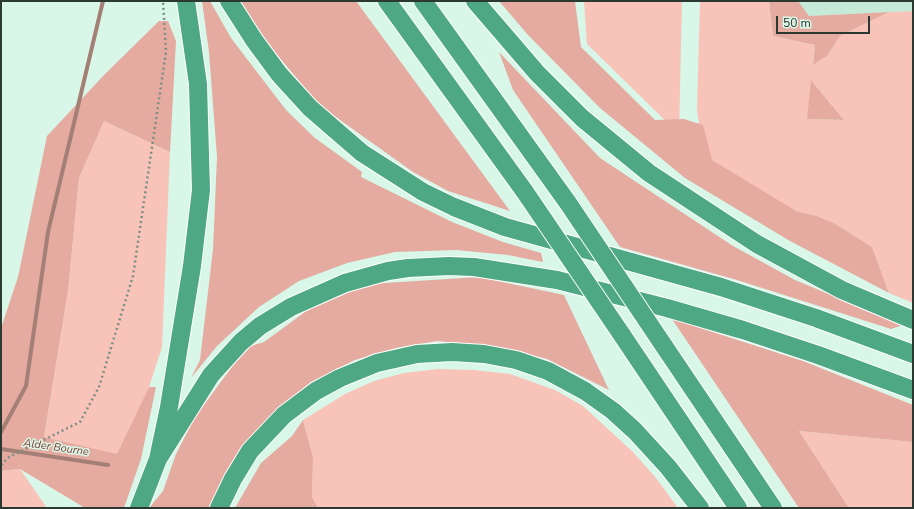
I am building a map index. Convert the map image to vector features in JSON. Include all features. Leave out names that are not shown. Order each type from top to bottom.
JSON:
[{"type":"highway","points":[[139,508],[158,459],[169,407],[192,266],[201,190],[198,84],[186,1]]},
{"type":"highway","points":[[229,1],[254,40],[279,74],[310,108],[362,153],[404,181],[436,198],[466,212],[522,232],[721,287],[816,318],[913,354]]},
{"type":"highway","points":[[387,1],[525,192],[738,508]]},
{"type":"highway","points":[[423,1],[568,203],[773,508]]},
{"type":"highway","points":[[475,1],[538,73],[582,118],[649,173],[757,244],[842,290],[913,320]]},
{"type":"highway","points":[[158,459],[211,375],[241,342],[260,326],[291,307],[345,283],[373,274],[408,268],[449,266],[474,267],[557,280],[667,308],[743,330],[818,355],[913,390]]},
{"type":"highway","points":[[219,508],[233,479],[250,451],[284,415],[316,391],[340,378],[377,364],[417,354],[452,352],[492,355],[533,365],[566,379],[613,411],[635,430],[668,467],[700,508]]},
{"type":"path","points":[[1,465],[8,458],[80,422],[99,387],[133,276],[166,52],[162,1]]},
{"type":"shaded area","points":[[202,1],[210,1],[231,38],[286,110],[315,138],[362,172],[361,177],[452,222],[503,242],[541,253],[543,262],[508,255],[456,250],[395,252],[347,263],[299,281],[259,307],[217,346],[191,378],[200,360],[213,249],[217,157],[209,52]]},
{"type":"shaded area","points":[[239,1],[356,1],[510,211],[448,191],[413,172],[319,105],[258,32]]},
{"type":"shaded area","points":[[499,1],[575,1],[581,47],[655,120],[684,119],[703,125],[712,160],[796,211],[817,216],[834,223],[872,247],[889,293],[790,241],[685,178],[600,108],[528,35]]},
{"type":"shaded area","points":[[584,1],[682,1],[679,134],[587,44]]},
{"type":"shaded area","points":[[700,1],[769,1],[773,36],[815,45],[813,65],[827,56],[840,36],[889,12],[913,11],[913,303],[889,293],[872,247],[834,223],[817,216],[796,211],[705,168],[697,109]],"holes":[[[812,81],[844,120],[807,119]]]},
{"type":"shaded area","points":[[769,1],[798,1],[809,16],[889,12],[840,36],[827,56],[813,65],[815,45],[773,36]]},
{"type":"shaded area","points":[[798,1],[913,1],[913,11],[809,16]]},
{"type":"shaded area","points":[[159,21],[168,21],[176,41],[170,152],[104,121],[79,178],[68,291],[44,437],[117,454],[149,387],[156,387],[141,459],[124,508],[85,508],[20,469],[1,471],[1,328],[18,277],[47,136],[105,74]]},
{"type":"shaded area","points":[[499,52],[600,158],[733,246],[795,280],[903,325],[891,329],[737,280],[620,247],[513,90]]},
{"type":"shaded area","points":[[811,80],[844,120],[807,119]]},
{"type":"shaded area","points":[[104,121],[170,152],[162,347],[149,387],[117,455],[44,437],[68,291],[79,178]]},
{"type":"shaded area","points":[[479,277],[564,295],[609,390],[547,359],[502,348],[437,341],[396,348],[355,360],[311,382],[272,414],[233,461],[209,508],[149,508],[163,491],[176,454],[195,417],[234,364],[251,346],[264,342],[309,309],[369,284]]},
{"type":"shaded area","points":[[672,319],[803,361],[913,405],[913,442],[799,431],[849,508],[799,508]]},
{"type":"shaded area","points":[[438,369],[474,370],[510,374],[555,390],[583,406],[633,452],[656,478],[678,508],[318,508],[312,497],[313,457],[303,420],[345,394],[374,381],[404,373]]},
{"type":"shaded area","points":[[303,420],[313,457],[312,497],[318,508],[235,508],[261,463],[292,436]]},
{"type":"shaded area","points":[[799,431],[913,442],[913,508],[849,508]]},
{"type":"shaded area","points":[[20,469],[47,508],[1,508],[1,471]]},
{"type":"waterway","points":[[1,432],[26,386],[48,232],[103,1]]},
{"type":"waterway","name":"Alder Bourne","points":[[1,449],[108,465]]}]
